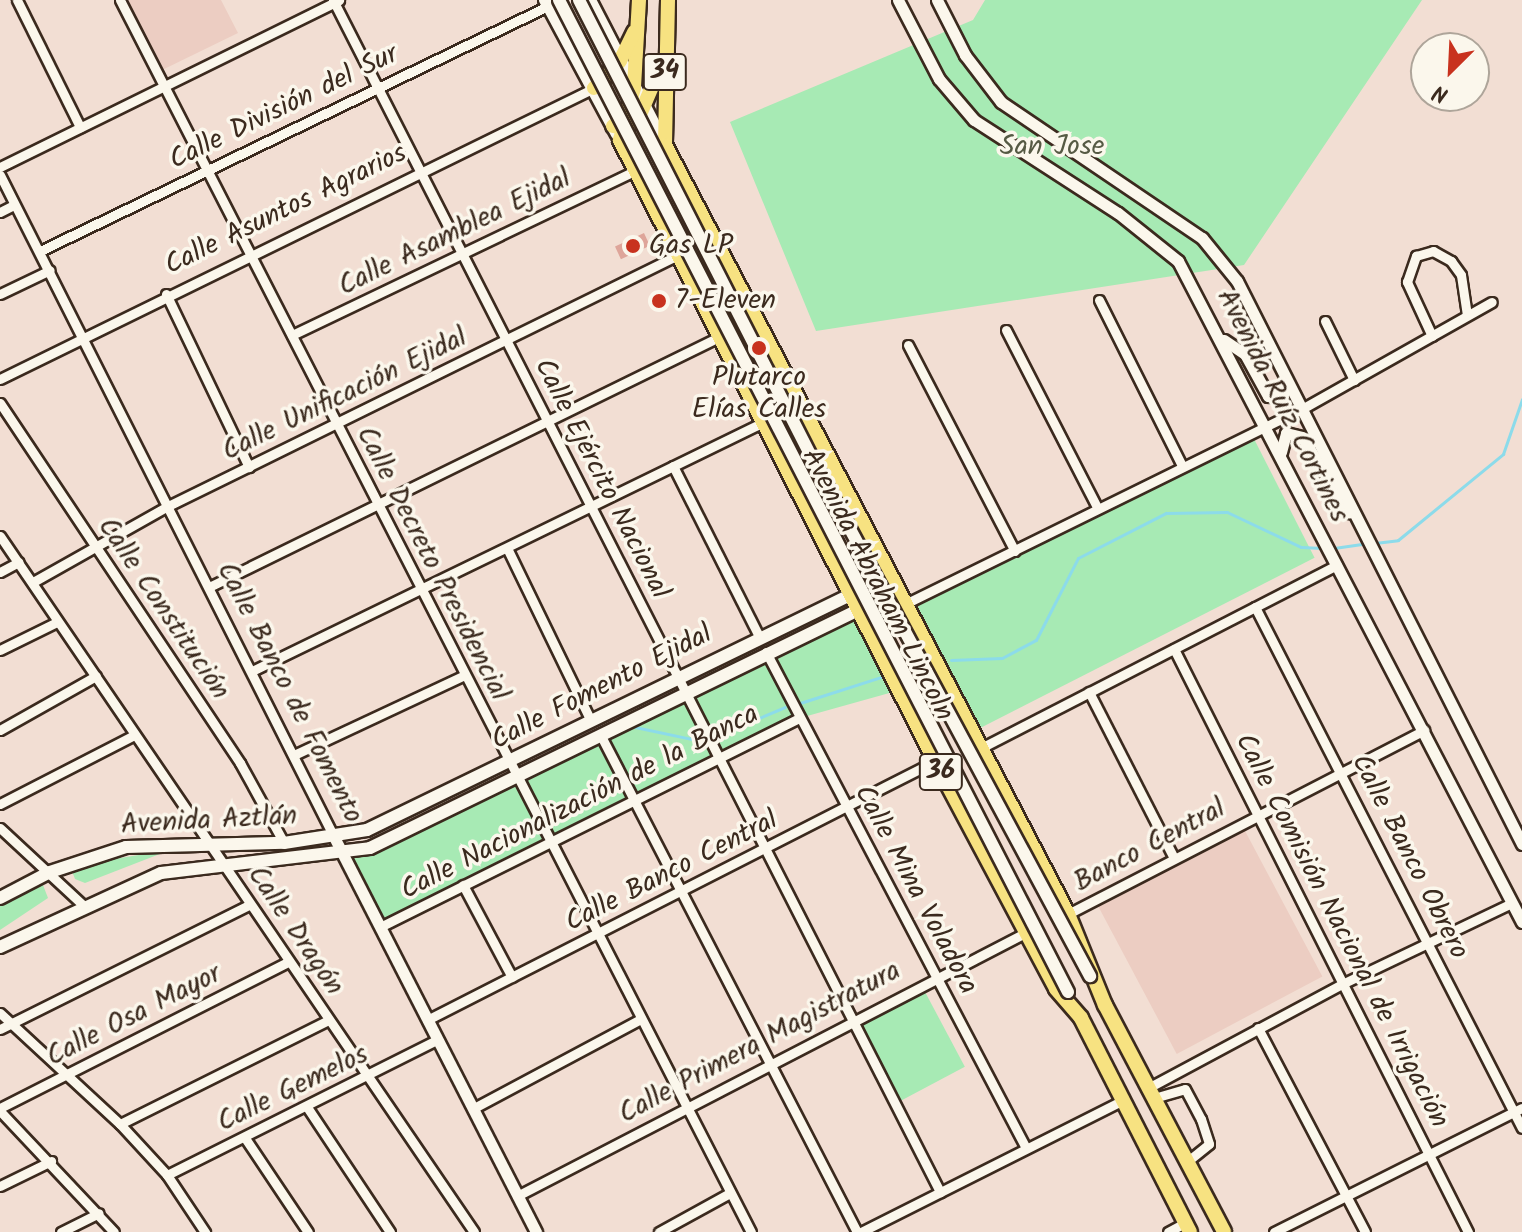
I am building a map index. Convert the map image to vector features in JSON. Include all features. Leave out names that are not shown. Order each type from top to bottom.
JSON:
[{"type":"main road","name":"Avenida Abraham Lincoln","points":[[579,0],[813,460],[1224,1232]]},
{"type":"main road","name":"34","points":[[619,131],[634,88],[639,0]]},
{"type":"main road","name":"34","points":[[665,145],[668,0]]},
{"type":"main road","name":"Avenida Abraham Lincoln","points":[[551,2],[879,642],[935,761],[1056,989],[1081,1018]]},
{"type":"main road","name":"36","points":[[551,2],[1188,1228]]},
{"type":"main road","name":"Avenida Abraham Lincoln","points":[[593,6],[644,109],[1068,914],[1105,1005]]},
{"type":"main road","points":[[564,32],[583,35],[593,6]]},
{"type":"main road","points":[[594,88],[620,61],[638,25]]},
{"type":"main road","points":[[619,131],[644,109],[667,47]]},
{"type":"main road","name":"Calle Fomento Ejidal","points":[[334,837],[367,830],[759,636],[890,575]]},
{"type":"main road","name":"Calle Fomento Ejidal","points":[[344,856],[516,778],[766,652],[861,609],[901,598]]},
{"type":"main road","points":[[879,642],[889,623],[916,624]]},
{"type":"main road","name":"Avenida Aztlán","points":[[0,898],[50,872],[126,847],[284,843],[334,837]]},
{"type":"main road","name":"Avenida Aztlán","points":[[0,947],[142,879],[222,863],[344,856]]},
{"type":"street","points":[[17,0],[80,127]]},
{"type":"street","name":"Calle Decreto Presidencial","points":[[120,0],[423,590],[463,676],[751,1232]]},
{"type":"street","name":"Avenida Ruíz Cortines","points":[[898,0],[939,79],[974,120],[1152,237],[1178,261],[1522,922]]},
{"type":"street","name":"Avenida Ruíz Cortines","points":[[937,0],[965,55],[1001,102],[1202,238],[1245,294],[1300,410],[1522,844]]},
{"type":"street","points":[[0,167],[336,1]]},
{"type":"street","name":"Calle Ejército Nacional","points":[[336,1],[715,758],[940,1192]]},
{"type":"street","name":"Calle División del Sur","points":[[40,251],[551,2]]},
{"type":"street","name":"Calle Asuntos Agrarios","points":[[0,379],[82,335],[419,169],[594,88]]},
{"type":"street","name":"Calle Asamblea Ejidal","points":[[292,335],[636,170]]},
{"type":"street","name":"Calle Banco de Fomento","points":[[0,175],[536,1232]]},
{"type":"street","points":[[0,212],[14,205]]},
{"type":"street","points":[[1432,336],[1407,282],[1416,256],[1433,251],[1451,261],[1461,275],[1467,315]]},
{"type":"street","name":"Calle Unificación Ejidal","points":[[33,582],[166,507],[680,254]]},
{"type":"street","points":[[0,294],[50,270]]},
{"type":"street","points":[[166,294],[249,467]]},
{"type":"street","points":[[1099,300],[1182,466]]},
{"type":"street","points":[[901,598],[1015,551],[1097,507],[1300,410],[1492,302]]},
{"type":"street","points":[[1325,321],[1354,380]]},
{"type":"street","points":[[1006,330],[1097,507]]},
{"type":"street","points":[[209,587],[723,335]]},
{"type":"street","points":[[1220,337],[1245,354],[1268,396],[1282,397],[1287,382]]},
{"type":"street","points":[[908,345],[1015,551]]},
{"type":"street","name":"Calle Constitución","points":[[0,403],[240,763],[284,843]]},
{"type":"street","points":[[252,671],[766,421]]},
{"type":"street","points":[[1282,458],[1282,438],[1297,434],[1333,495],[1357,521]]},
{"type":"street","points":[[673,466],[759,636]]},
{"type":"street","name":"Calle Dragón","points":[[0,536],[474,1232]]},
{"type":"street","points":[[507,548],[591,721]]},
{"type":"street","points":[[0,572],[19,562]]},
{"type":"street","points":[[981,748],[1337,565]]},
{"type":"street","name":"Calle Banco Obrero","points":[[1255,607],[1427,942],[1518,1110],[1522,1128]]},
{"type":"street","points":[[0,650],[57,622]]},
{"type":"street","name":"Calle Comisión Nacional de Irrigación","points":[[1174,649],[1468,1232]]},
{"type":"street","name":"Calle Mina Voladora","points":[[766,652],[846,809],[937,973],[1026,1148]]},
{"type":"street","points":[[0,730],[96,676]]},
{"type":"street","points":[[294,755],[463,676]]},
{"type":"street","points":[[1089,692],[1174,858]]},
{"type":"street","name":"Calle Nacionalización de la Banca","points":[[380,927],[632,798],[800,718]]},
{"type":"street","name":"Banco Central","points":[[1068,914],[1424,730]]},
{"type":"street","points":[[0,804],[134,735]]},
{"type":"street","points":[[601,736],[767,1065],[859,1232],[1122,1101]]},
{"type":"street","name":"Calle Banco Central","points":[[427,1020],[935,761]]},
{"type":"street","points":[[0,828],[84,906]]},
{"type":"street","points":[[463,885],[512,977]]},
{"type":"street","points":[[1151,1093],[1258,1028],[1427,942],[1512,903]]},
{"type":"street","points":[[0,1029],[249,905]]},
{"type":"street","name":"Calle Primera Magistratura","points":[[517,1196],[937,973],[1025,933]]},
{"type":"street","name":"Calle Osa Mayor","points":[[0,1109],[288,962]]},
{"type":"street","points":[[0,1013],[120,1124],[167,1175],[205,1232]]},
{"type":"street","points":[[474,1108],[641,1019]]},
{"type":"street","points":[[120,1124],[329,1020]]},
{"type":"street","points":[[1258,1028],[1365,1232]]},
{"type":"street","name":"Calle Gemelos","points":[[167,1175],[369,1077],[437,1040]]},
{"type":"street","points":[[1151,1093],[1185,1089],[1201,1119],[1209,1144],[1187,1162]]},
{"type":"street","points":[[307,1107],[390,1232]]},
{"type":"street","points":[[0,1109],[114,1232]]},
{"type":"street","points":[[1274,1232],[1518,1110]]},
{"type":"street","points":[[245,1138],[308,1232]]},
{"type":"street","points":[[0,1186],[51,1161]]},
{"type":"street","points":[[659,1232],[730,1193]]},
{"type":"street","points":[[61,1232],[99,1213]]},
{"type":"street","points":[[1168,1232],[1188,1228]]},
{"type":"shaded area","points":[[123,0],[221,0],[238,33],[158,72]]},
{"type":"shaded area","points":[[1244,829],[1322,976],[1177,1054],[1098,906]]},
{"type":"green space","name":"San Jose","points":[[985,0],[1422,0],[1244,265],[816,331],[730,122],[973,20]]},
{"type":"green space","points":[[1251,433],[1315,558],[972,732],[909,607]]},
{"type":"green space","points":[[861,609],[893,692],[800,718],[380,927],[344,856]]},
{"type":"green space","points":[[170,850],[85,883],[75,879],[70,866]]},
{"type":"green space","points":[[31,883],[43,885],[48,898],[0,930],[0,899]]},
{"type":"green space","points":[[924,990],[965,1067],[901,1101],[860,1024]]},
{"type":"building","name":"Gas LP","points":[[644,233],[650,246],[621,259],[615,247]]},
{"type":"waterway","points":[[1375,543],[1398,540],[1503,454],[1522,399]]},
{"type":"waterway","points":[[951,660],[1002,658],[1036,640],[1078,558],[1166,513],[1227,512],[1301,547],[1322,548]]},
{"type":"waterway","points":[[1334,548],[1362,544]]},
{"type":"waterway","points":[[800,703],[884,676]]},
{"type":"waterway","points":[[712,738],[785,707]]},
{"type":"waterway","points":[[635,727],[696,740]]},
{"type":"place","name":"Gas LP","points":[[633,246]]},
{"type":"place","name":"7-Eleven","points":[[659,301]]},
{"type":"place","name":"Plutarco Elías Calles","points":[[759,348]]}]
